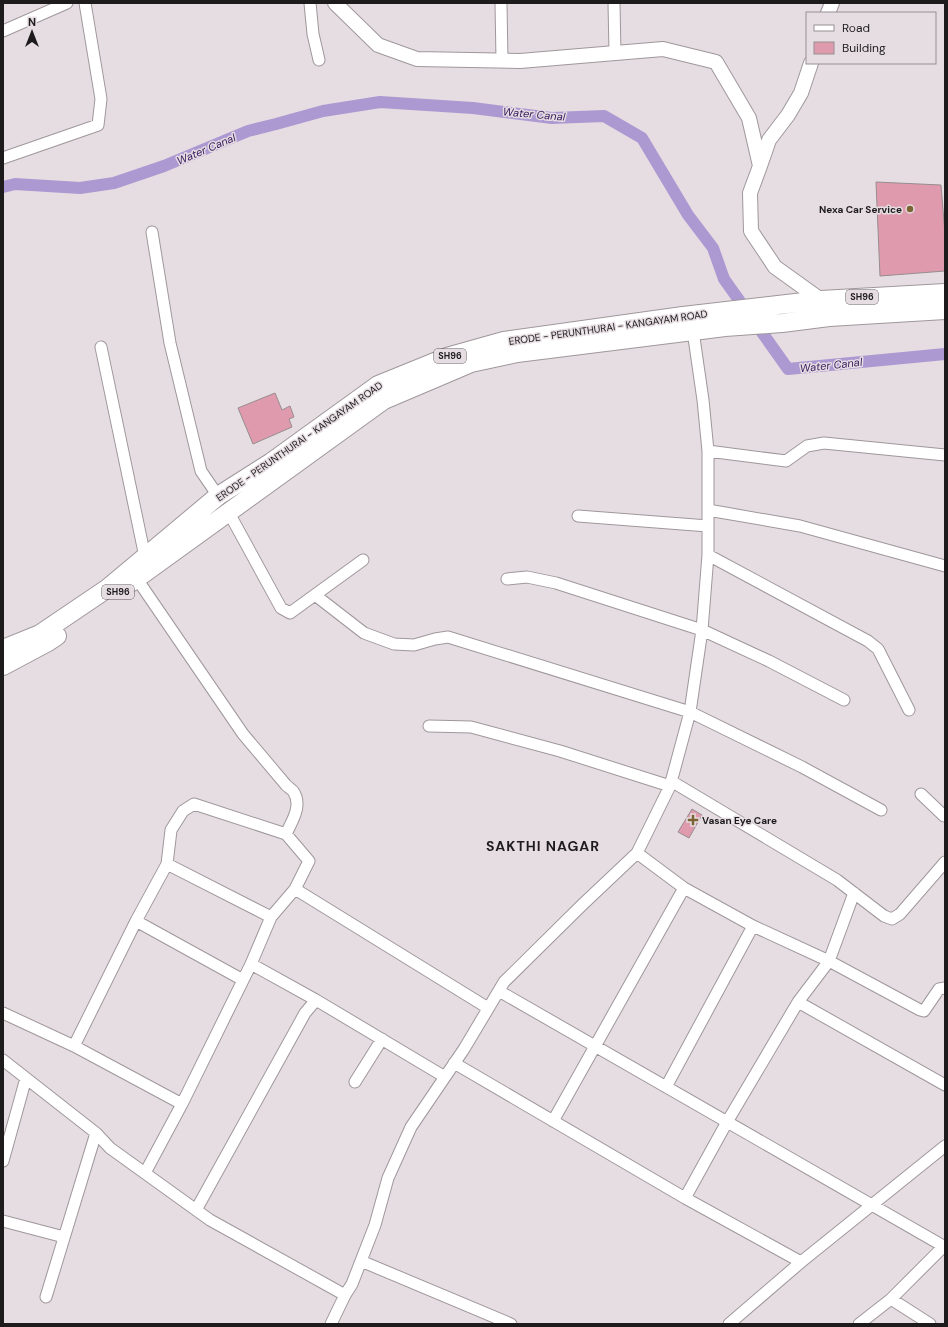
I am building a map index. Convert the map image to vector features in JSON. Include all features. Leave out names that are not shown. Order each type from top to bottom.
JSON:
[{"type":"main road","name":"ERODE - PERUNTHURAI - KANGAYAM ROAD","points":[[3,649],[40,634],[108,588],[218,496],[270,463],[378,385],[398,385],[471,363],[510,355],[693,331],[722,320],[779,305],[821,300],[945,293]]},
{"type":"main road","name":"ERODE - PERUNTHURAI - KANGAYAM ROAD","points":[[3,666],[48,642],[384,400],[398,385],[447,357],[504,341],[722,320],[782,323],[829,317],[945,310]]},
{"type":"street","points":[[3,31],[67,3]]},
{"type":"street","points":[[3,158],[98,125],[101,99],[85,3]]},
{"type":"street","points":[[310,3],[313,34],[319,60]]},
{"type":"street","points":[[335,3],[378,45],[417,59],[520,60],[663,49],[716,62],[749,118],[760,166]]},
{"type":"street","points":[[501,3],[502,60]]},
{"type":"street","points":[[614,3],[615,53]]},
{"type":"street","points":[[812,64],[802,93],[769,140],[750,193],[751,231],[776,267],[821,300],[829,317]]},
{"type":"street","points":[[152,232],[170,343],[199,464],[201,471],[218,496]]},
{"type":"street","points":[[331,1324],[352,1284],[375,1225],[388,1178],[411,1127],[454,1063],[504,982],[582,905],[637,854],[671,784],[690,712],[702,630],[708,555],[708,451],[703,400],[693,331]]},
{"type":"street","points":[[101,347],[145,557]]},
{"type":"street","points":[[708,451],[786,461],[807,446],[824,443],[945,455]]},
{"type":"street","points":[[708,510],[800,526],[945,566]]},
{"type":"street","points":[[228,513],[280,608],[290,612],[363,560]]},
{"type":"street","points":[[578,516],[708,526]]},
{"type":"street","points":[[708,555],[868,640],[878,649],[909,710]]},
{"type":"street","points":[[507,579],[527,577],[556,583],[702,630],[769,661],[844,700]]},
{"type":"street","points":[[137,579],[243,734],[286,785],[293,791],[297,801],[297,812],[286,834]]},
{"type":"street","points":[[315,595],[364,633],[394,644],[414,645],[448,637],[690,712],[802,767],[881,810]]},
{"type":"street","points":[[429,726],[470,726],[671,784],[837,880],[884,916],[892,919],[900,914],[945,862]]},
{"type":"street","points":[[921,794],[945,815]]},
{"type":"street","points":[[74,1046],[136,921],[167,864],[171,830],[184,811],[194,804],[286,834],[310,861],[295,889],[271,917],[251,964],[182,1104],[145,1173]]},
{"type":"street","points":[[637,854],[684,888],[753,926],[829,961],[920,1010],[924,1011],[928,1008],[940,989],[945,988]]},
{"type":"street","points":[[167,864],[271,917]]},
{"type":"street","points":[[553,1121],[684,888]]},
{"type":"street","points":[[295,889],[488,1008]]},
{"type":"street","points":[[685,1198],[727,1122],[798,1002],[829,961],[854,894]]},
{"type":"street","points":[[136,921],[243,980]]},
{"type":"street","points":[[666,1087],[753,926]]},
{"type":"street","points":[[251,964],[316,1000],[445,1077]]},
{"type":"street","points":[[499,991],[944,1246],[891,1299],[859,1324]]},
{"type":"street","points":[[196,1210],[305,1013],[316,1000]]},
{"type":"street","points":[[798,1002],[945,1085]]},
{"type":"street","points":[[3,1013],[74,1046],[182,1104]]},
{"type":"street","points":[[354,1082],[382,1040]]},
{"type":"street","points":[[3,1060],[96,1132],[110,1148],[210,1220],[345,1295]]},
{"type":"street","points":[[454,1063],[685,1198],[801,1262]]},
{"type":"street","points":[[3,1161],[26,1078]]},
{"type":"street","points":[[46,1297],[96,1132]]},
{"type":"street","points":[[729,1324],[871,1204],[942,1152]]},
{"type":"street","points":[[3,1221],[64,1237]]},
{"type":"street","points":[[361,1261],[511,1324]]},
{"type":"street","points":[[891,1299],[930,1324]]},
{"type":"building","name":"Nexa Car Service","points":[[876,182],[941,185],[945,234],[945,271],[880,276]]},
{"type":"building","points":[[275,393],[282,410],[290,406],[294,417],[289,419],[292,427],[253,444],[238,408]]},
{"type":"building","points":[[692,809],[702,815],[689,838],[678,832]]},
{"type":"waterway","name":"Water Canal","points":[[3,187],[15,184],[80,188],[114,183],[164,166],[248,131],[323,111],[380,102],[473,108],[552,118],[604,116],[642,138],[688,215],[713,248],[724,279],[788,369],[945,354]]},
{"type":"place","name":"Nexa Car Service","points":[[910,209]]},
{"type":"place","name":"Vasan Eye Care","points":[[693,820]]},
{"type":"district","name":"SAKTHI NAGAR","points":[[543,846]]}]
